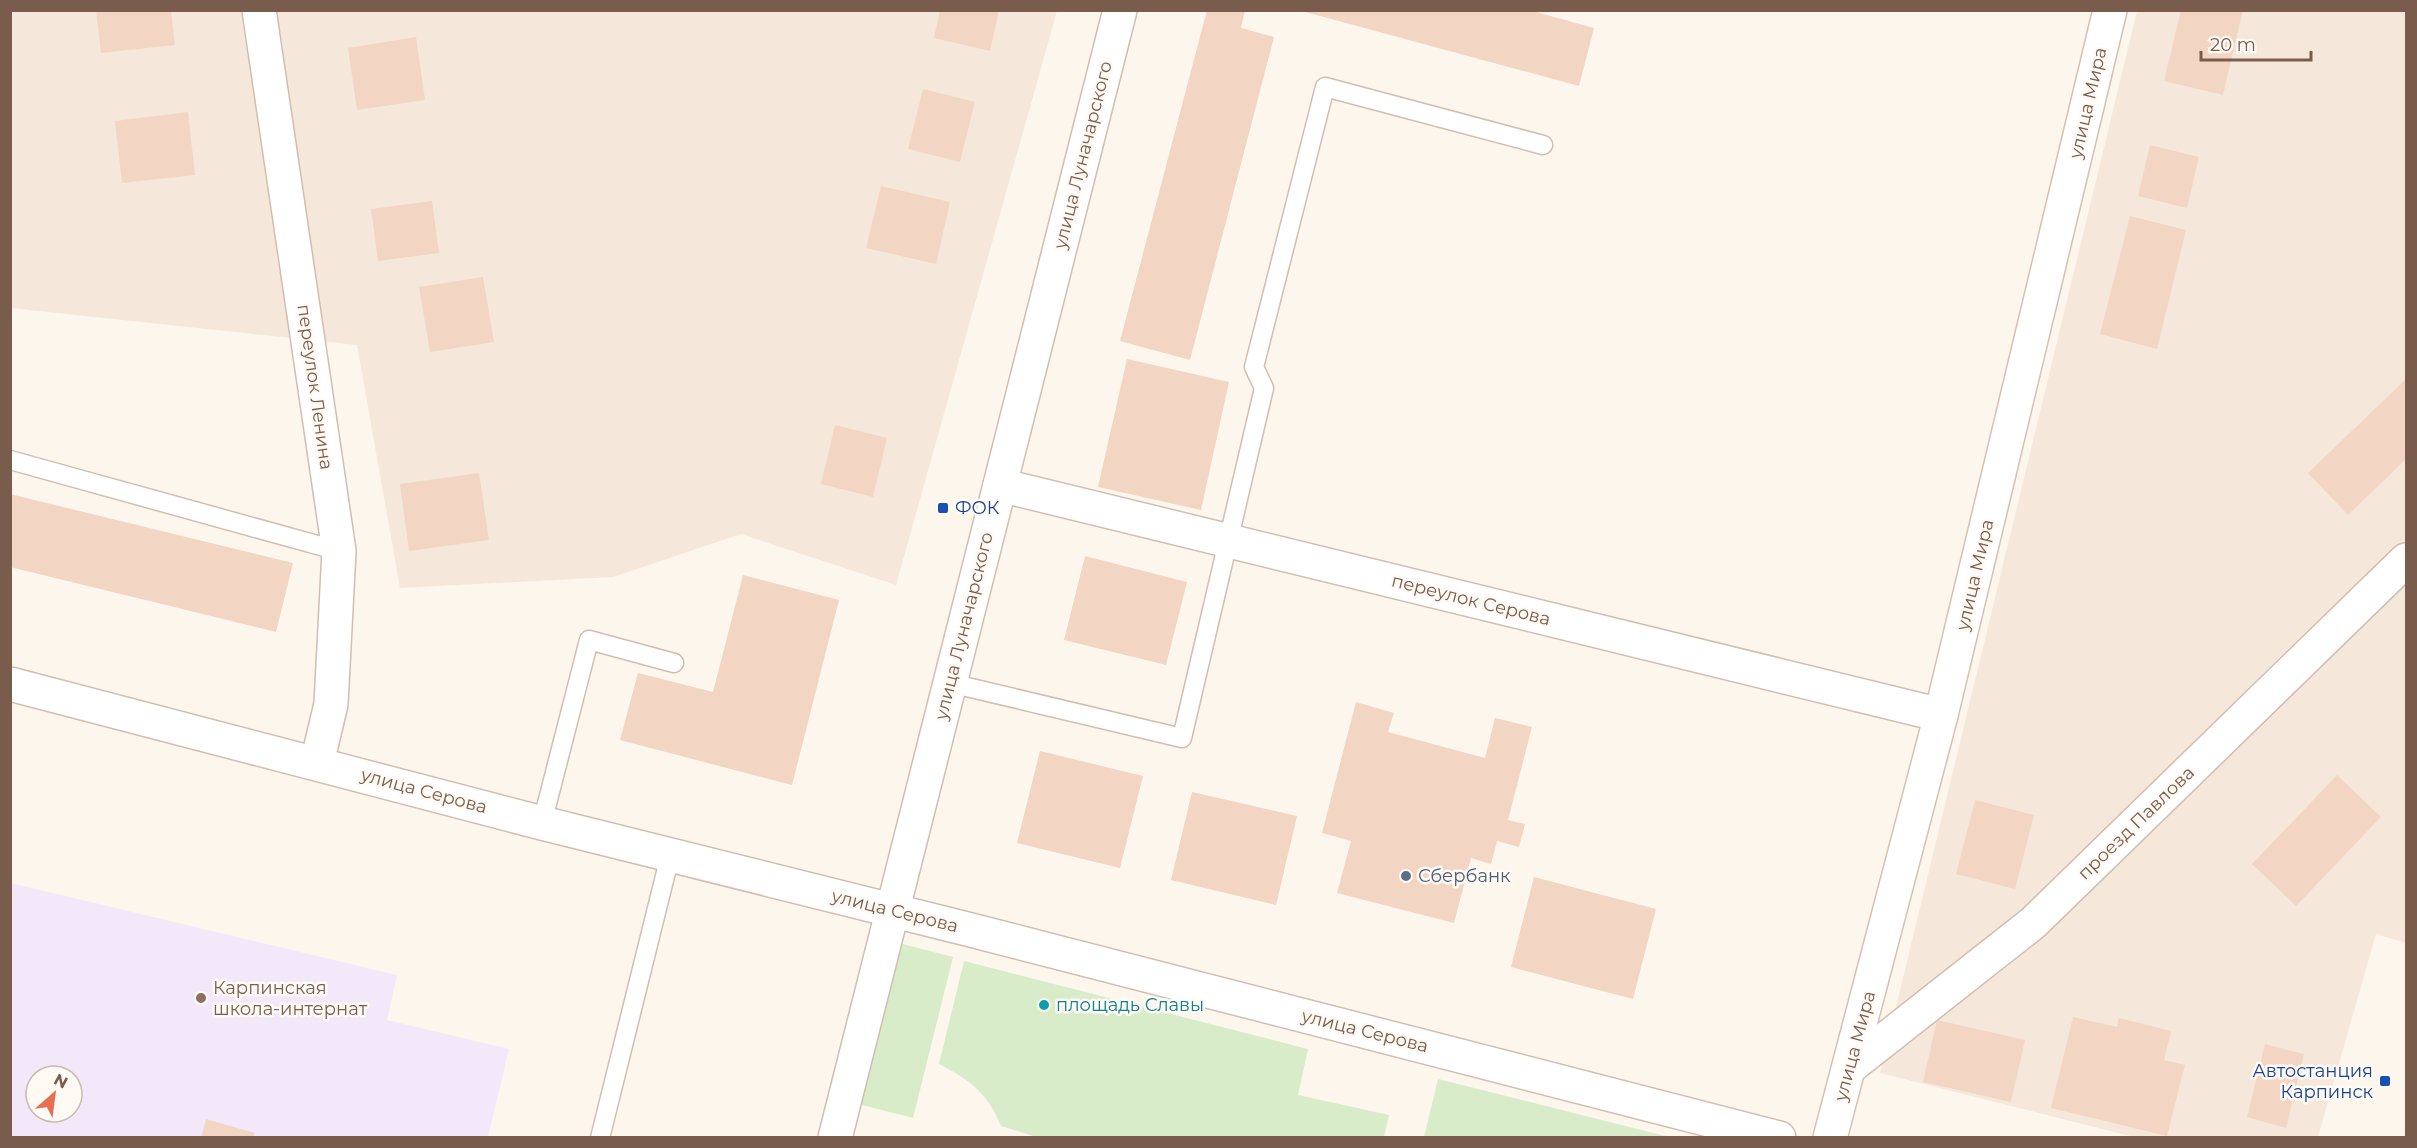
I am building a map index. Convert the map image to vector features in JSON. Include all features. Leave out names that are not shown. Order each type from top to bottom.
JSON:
[{"type":"street","name":"переулок Ленина","points":[[259,10],[339,551],[331,704],[317,763]]},
{"type":"street","name":"улица Луначарского","points":[[836,1137],[1120,10]]},
{"type":"street","name":"улица Мира","points":[[1830,1137],[1941,715],[2110,10]]},
{"type":"street","name":"переулок Серова","points":[[1000,485],[1941,715]]},
{"type":"street","name":"проезд Павлова","points":[[1850,1067],[2033,923],[2406,560]]},
{"type":"street","name":"улица Серова","points":[[10,684],[670,856],[1779,1137]]},
{"type":"lane","points":[[950,683],[1182,738],[1264,388],[1254,367],[1325,87],[1543,145]]},
{"type":"lane","points":[[10,460],[339,551]]},
{"type":"lane","points":[[542,823],[589,640],[674,663]]},
{"type":"lane","points":[[600,1137],[670,856]]},
{"type":"shaded area","points":[[11,11],[1057,11],[896,585],[741,534],[613,577],[400,588],[357,345],[11,308]]},
{"type":"shaded area","points":[[2137,11],[2406,11],[2406,943],[2376,934],[2318,1137],[2134,1137],[1880,1073]]},
{"type":"shaded area","name":"Карпинская школа-интернат","points":[[11,883],[397,975],[387,1020],[509,1049],[488,1137],[11,1138]]},
{"type":"green space","points":[[891,941],[953,957],[913,1118],[850,1102]]},
{"type":"green space","name":"площадь Славы","points":[[964,961],[1308,1049],[1298,1095],[1389,1115],[1384,1137],[1040,1138],[1001,1126],[990,1104],[977,1089],[939,1064]]},
{"type":"green space","points":[[1438,1079],[1669,1137],[1424,1137]]},
{"type":"building","points":[[96,10],[171,10],[175,45],[101,53]]},
{"type":"building","points":[[940,10],[999,10],[990,51],[934,38]]},
{"type":"building","points":[[1207,10],[1245,10],[1241,28],[1274,37],[1190,360],[1120,341]]},
{"type":"building","points":[[1298,10],[1529,10],[1594,28],[1579,86]]},
{"type":"building","points":[[2181,10],[2243,10],[2223,95],[2164,81]]},
{"type":"building","points":[[416,37],[425,100],[357,110],[348,48]]},
{"type":"building","points":[[923,89],[975,102],[960,162],[908,149]]},
{"type":"building","points":[[188,112],[195,175],[122,183],[115,121]]},
{"type":"building","points":[[2150,145],[2199,157],[2187,208],[2138,196]]},
{"type":"building","points":[[881,186],[950,202],[936,264],[866,248]]},
{"type":"building","points":[[432,201],[439,253],[378,261],[371,209]]},
{"type":"building","points":[[2130,216],[2186,230],[2157,349],[2100,334]]},
{"type":"building","points":[[483,277],[494,342],[430,352],[419,287]]},
{"type":"building","points":[[1127,359],[1229,382],[1201,510],[1098,487]]},
{"type":"building","points":[[2406,379],[2406,459],[2348,515],[2308,473]]},
{"type":"building","points":[[835,425],[887,438],[873,497],[821,484]]},
{"type":"building","points":[[479,473],[489,540],[409,551],[400,484]]},
{"type":"building","points":[[10,494],[293,563],[276,632],[10,567]]},
{"type":"building","points":[[1085,556],[1187,582],[1166,665],[1064,640]]},
{"type":"building","points":[[743,575],[839,600],[792,785],[620,740],[638,673],[713,692]]},
{"type":"building","points":[[1356,702],[1394,713],[1388,732],[1485,758],[1495,718],[1532,727],[1508,820],[1525,824],[1519,847],[1497,841],[1491,864],[1471,858],[1454,923],[1337,893],[1351,841],[1322,833]]},
{"type":"building","points":[[1040,751],[1143,776],[1120,868],[1017,843]]},
{"type":"building","points":[[2337,775],[2381,817],[2296,906],[2252,864]]},
{"type":"building","points":[[1192,792],[1297,816],[1276,905],[1171,880]]},
{"type":"building","points":[[1975,800],[2034,815],[2015,889],[1956,874]]},
{"type":"building","points":[[1534,877],[1656,909],[1633,999],[1511,967]]},
{"type":"building","points":[[2073,1017],[2117,1027],[2119,1018],[2171,1031],[2164,1060],[2185,1065],[2167,1136],[2051,1108]]},
{"type":"building","points":[[1937,1020],[2025,1040],[2011,1102],[1923,1082]]},
{"type":"building","points":[[2265,1044],[2304,1054],[2286,1128],[2247,1117]]},
{"type":"building","points":[[206,1119],[255,1133],[253,1138],[201,1138]]},
{"type":"place","name":"ФОК","points":[[943,508]]},
{"type":"place","name":"Сбербанк","points":[[1406,876]]},
{"type":"place","name":"Карпинская школа-интернат","points":[[201,998]]},
{"type":"place","name":"площадь Славы","points":[[1044,1005]]},
{"type":"place","name":"Автостанция Карпинск","points":[[2385,1081]]}]
